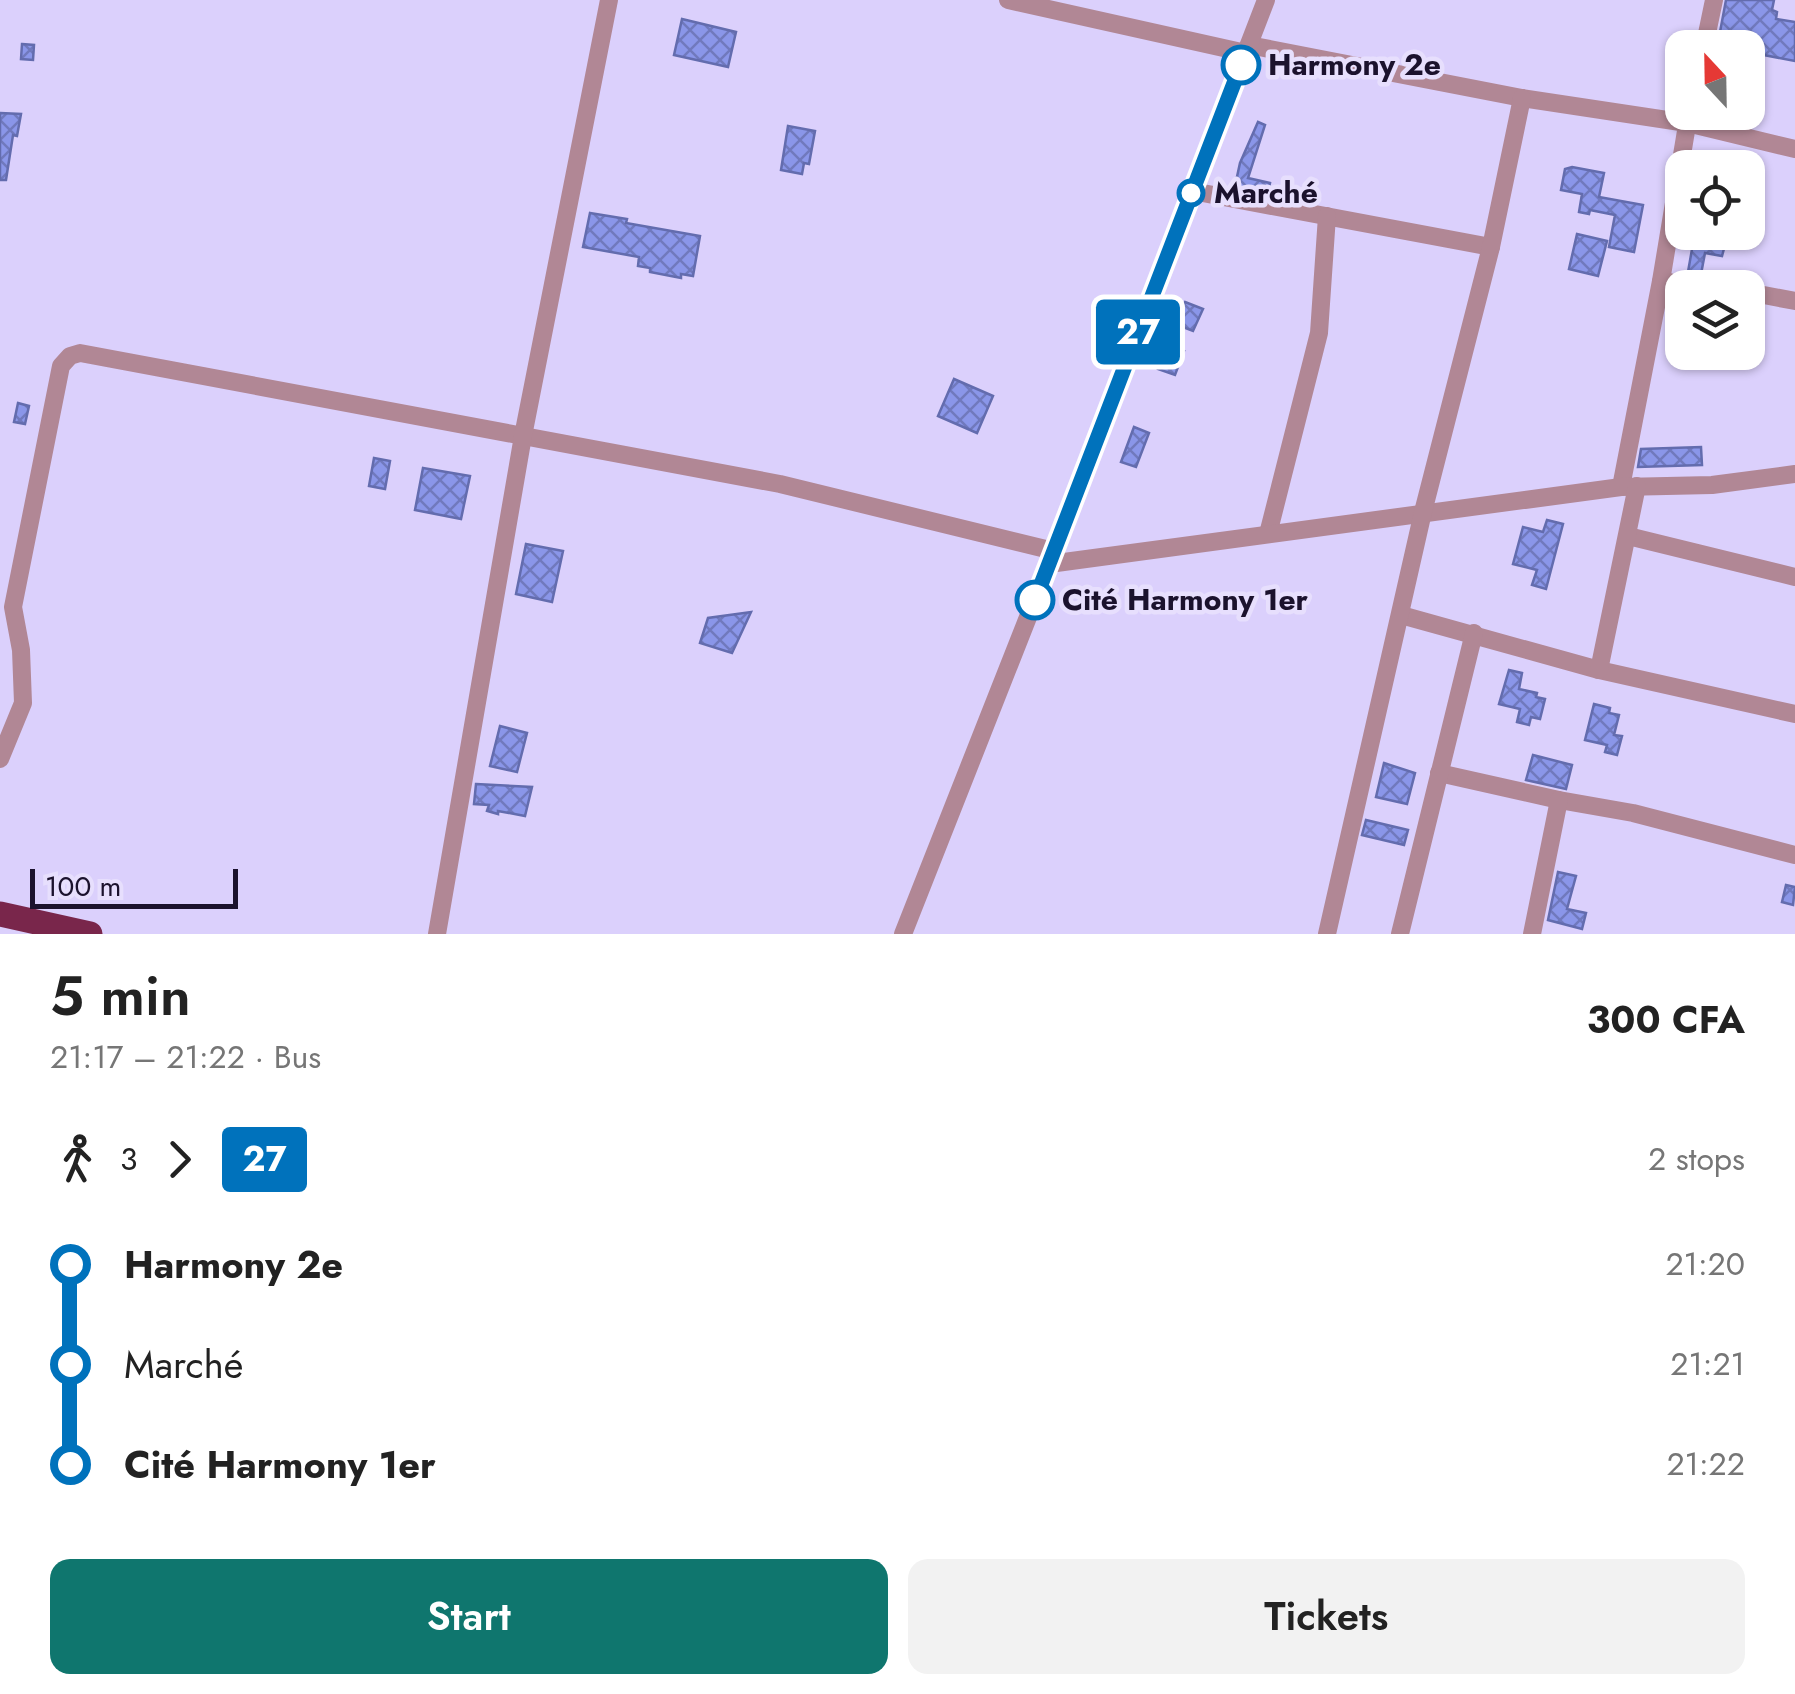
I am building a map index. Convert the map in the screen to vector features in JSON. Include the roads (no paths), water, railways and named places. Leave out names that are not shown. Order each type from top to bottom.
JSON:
[{"type":"highway","points":[[0,914],[90,934]]},
{"type":"street","points":[[437,934],[523,436],[609,0]]},
{"type":"street","points":[[1008,0],[1248,49],[1522,98],[1665,115]]},
{"type":"street","points":[[902,934],[1052,558],[1266,0]]},
{"type":"street","points":[[1708,30],[1714,0]]},
{"type":"street","points":[[1326,934],[1422,512],[1490,248],[1522,98]]},
{"type":"street","points":[[1599,670],[1628,536],[1629,486],[1686,130]]},
{"type":"street","points":[[1729,130],[1795,149]]},
{"type":"street","points":[[1192,191],[1490,248]]},
{"type":"street","points":[[1268,534],[1319,333],[1327,216]]},
{"type":"street","points":[[1661,282],[1665,283]]},
{"type":"street","points":[[1765,295],[1795,301]]},
{"type":"street","points":[[0,760],[23,702],[21,650],[13,607],[61,366],[70,356],[80,353],[780,484],[1052,558],[1629,486],[1712,485],[1795,474]]},
{"type":"street","points":[[1628,536],[1795,577]]},
{"type":"street","points":[[1401,615],[1599,670],[1795,714]]},
{"type":"street","points":[[1400,934],[1474,633]]},
{"type":"street","points":[[1439,773],[1633,813],[1795,856]]},
{"type":"street","points":[[1532,934],[1560,800]]},
{"type":"place","name":"Harmony 2e","points":[[1241,65]]},
{"type":"place","name":"Marché","points":[[1191,193]]},
{"type":"place","name":"Cité Harmony 1er","points":[[1035,600]]}]
